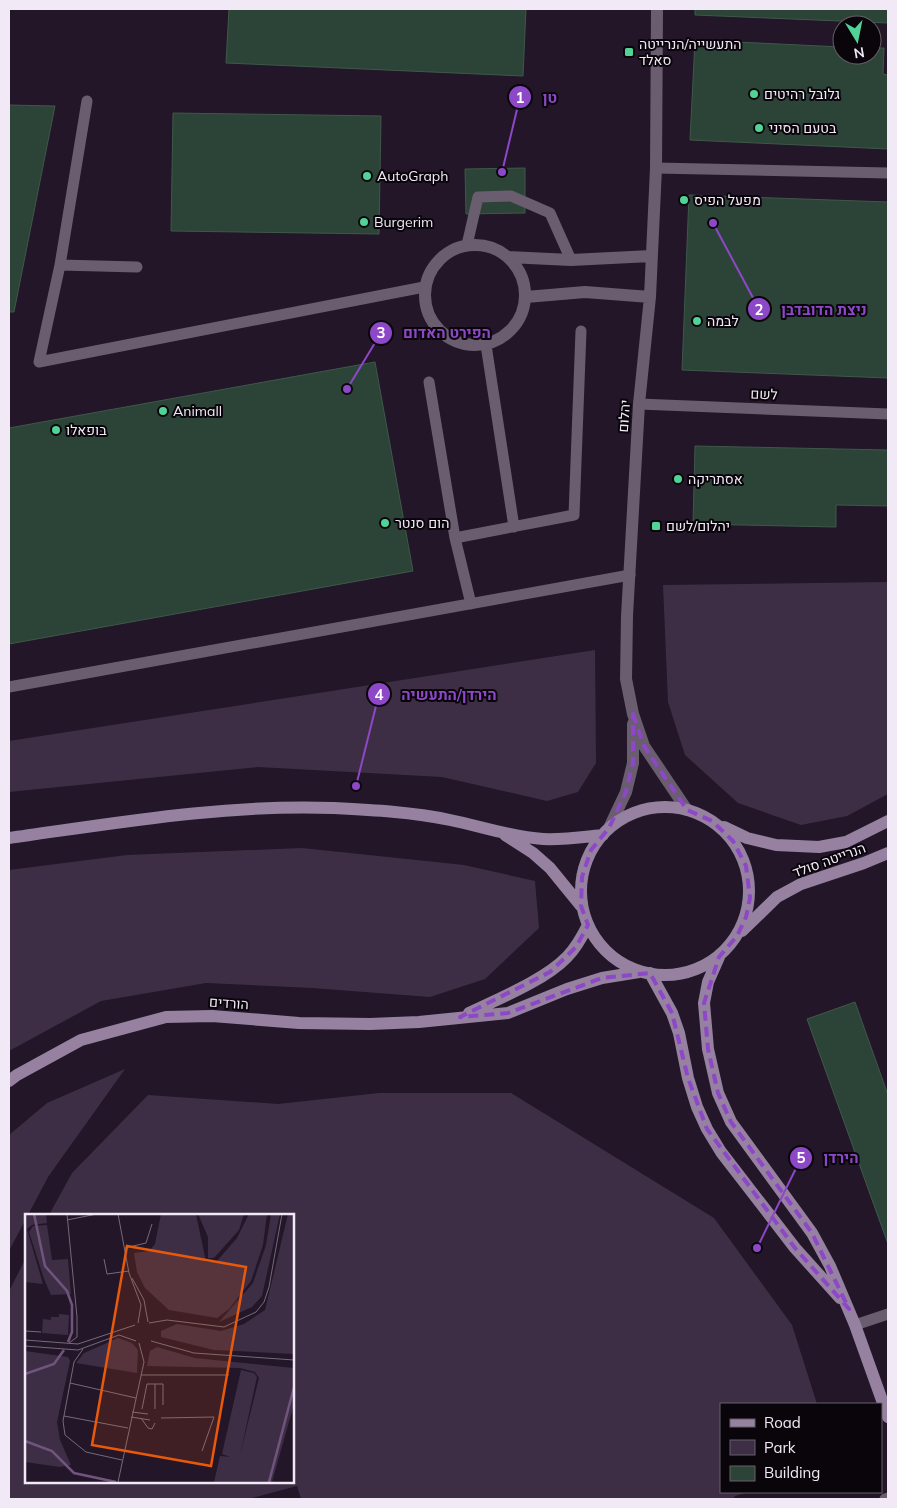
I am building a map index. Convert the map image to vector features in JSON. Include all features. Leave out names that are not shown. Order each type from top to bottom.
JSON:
[{"type":"street","name":"יהלום","points":[[657,9],[656,168],[650,297],[639,404],[626,679],[633,714],[644,746],[687,810]]},
{"type":"street","points":[[508,257],[522,276],[526,297],[522,315],[505,336],[486,344],[461,344],[449,339],[436,328],[429,317],[424,300],[424,287],[430,271],[439,259],[454,249],[467,244],[485,245],[508,257],[571,260],[651,256]]},
{"type":"street","points":[[526,297],[585,292],[650,297]]},
{"type":"street","points":[[633,714],[633,763],[626,792],[606,832],[591,850],[582,877],[582,906],[588,925],[592,934],[611,957],[644,972],[665,976],[683,974],[700,968],[719,957]]},
{"type":"street","points":[[9,838],[188,814],[268,808],[333,808],[392,812],[448,820],[543,839],[606,832],[633,814],[642,810],[659,807],[687,810],[712,821],[733,840],[746,866],[750,885],[750,898],[746,917],[737,936],[719,957],[708,982],[704,1003],[708,1049],[718,1093],[731,1122],[812,1233],[830,1266],[856,1325],[888,1417]]},
{"type":"street","name":"הנרייטה סולד","points":[[712,821],[746,838],[776,845],[819,847],[846,842],[888,821]]},
{"type":"street","points":[[501,832],[533,853],[550,868],[582,906]]},
{"type":"street","name":"הנרייטה סולד","points":[[737,936],[778,897],[801,884],[888,853]]},
{"type":"street","name":"הורדים","points":[[460,1017],[550,972],[576,947],[588,925]]},
{"type":"street","points":[[644,972],[672,1013],[688,1078],[697,1107],[707,1129],[721,1152],[795,1248],[849,1309]]},
{"type":"street","name":"הורדים","points":[[9,1081],[17,1074],[81,1040],[166,1017],[212,1016],[299,1023],[370,1024],[419,1022],[508,1013],[567,989],[602,978],[644,972]]},
{"type":"lane","points":[[87,101],[60,265],[39,362],[424,287]]},
{"type":"lane","points":[[656,168],[888,173]]},
{"type":"lane","points":[[467,244],[478,197],[511,196],[550,213],[571,260]]},
{"type":"lane","points":[[60,265],[137,267]]},
{"type":"lane","points":[[454,538],[574,515],[580,330]]},
{"type":"lane","points":[[486,344],[514,527]]},
{"type":"lane","points":[[429,382],[454,538],[471,604]]},
{"type":"lane","name":"לשם","points":[[639,404],[888,414]]},
{"type":"lane","points":[[9,687],[630,575]]},
{"type":"lane","points":[[856,1325],[888,1314]]},
{"type":"lane","points":[[884,1499],[888,1498]]},
{"type":"highlighted area","points":[[633,714],[644,746],[687,810],[712,821],[733,841],[746,866],[750,898],[746,917],[737,936],[719,957],[704,1003],[708,1049],[718,1093],[731,1122],[812,1233],[849,1309],[795,1248],[707,1129],[688,1078],[672,1013],[650,973],[602,978],[508,1013],[460,1017],[550,972],[576,947],[588,925],[581,906],[582,877],[591,850],[609,828],[626,792],[633,763]]},
{"type":"green space","points":[[888,582],[888,794],[847,816],[801,825],[738,803],[685,755],[668,702],[663,585]]},
{"type":"green space","points":[[595,650],[596,763],[578,792],[547,801],[442,777],[258,767],[9,792],[9,741]]},
{"type":"green space","points":[[302,848],[464,865],[535,881],[539,928],[485,979],[430,997],[312,988],[206,983],[101,1001],[9,1051],[9,870],[127,855]]},
{"type":"green space","points":[[125,1069],[48,1177],[28,1214],[25,1214],[25,1221],[9,1251],[9,1135],[47,1103]]},
{"type":"green space","points":[[379,1093],[511,1093],[714,1218],[792,1325],[817,1403],[720,1403],[720,1493],[746,1493],[735,1496],[733,1499],[301,1499],[297,1486],[248,1499],[9,1499],[9,1291],[25,1260],[25,1483],[294,1483],[294,1214],[50,1214],[72,1173],[148,1095],[278,1104]]},
{"type":"building","points":[[229,9],[526,9],[523,76],[226,63]]},
{"type":"building","points":[[695,9],[888,9],[888,23],[882,23],[882,15],[832,15],[832,21],[695,15]]},
{"type":"building","points":[[695,40],[832,47],[832,65],[882,65],[882,48],[884,48],[883,74],[888,75],[888,149],[690,140]]},
{"type":"building","points":[[9,105],[55,106],[14,312],[9,312]]},
{"type":"building","points":[[173,113],[381,116],[379,234],[171,231]]},
{"type":"building","points":[[525,168],[525,213],[466,214],[465,169]]},
{"type":"building","points":[[689,195],[888,202],[888,378],[682,370]]},
{"type":"building","points":[[375,362],[413,571],[9,644],[9,428]]},
{"type":"building","points":[[695,446],[888,450],[888,506],[836,505],[836,527],[693,524]]},
{"type":"building","points":[[855,1002],[888,1095],[888,1244],[807,1019]]},
{"type":"place","name":"התעשייה/הנרייטה סאלד","points":[[629,52]]},
{"type":"place","name":"גלובל רהיטים","points":[[754,94]]},
{"type":"place","name":"בטעם הסיני","points":[[759,128]]},
{"type":"place","name":"טן","points":[[502,172]]},
{"type":"place","name":"AutoGraph","points":[[367,176]]},
{"type":"place","name":"מפעל הפיס","points":[[684,200]]},
{"type":"place","name":"Burgerim","points":[[364,222]]},
{"type":"place","name":"ניצת הדובדבן","points":[[713,223]]},
{"type":"place","name":"לבמה","points":[[697,321]]},
{"type":"place","name":"הפירט האדום","points":[[347,389]]},
{"type":"place","name":"Animall","points":[[163,411]]},
{"type":"place","name":"בופאלו","points":[[56,430]]},
{"type":"place","name":"אסתריקה","points":[[678,479]]},
{"type":"place","name":"הום סנטר","points":[[385,523]]},
{"type":"place","name":"יהלום/לשם","points":[[656,526]]},
{"type":"place","name":"הירדן/התעשיה","points":[[356,786]]},
{"type":"place","name":"הירדן","points":[[757,1248]]}]
